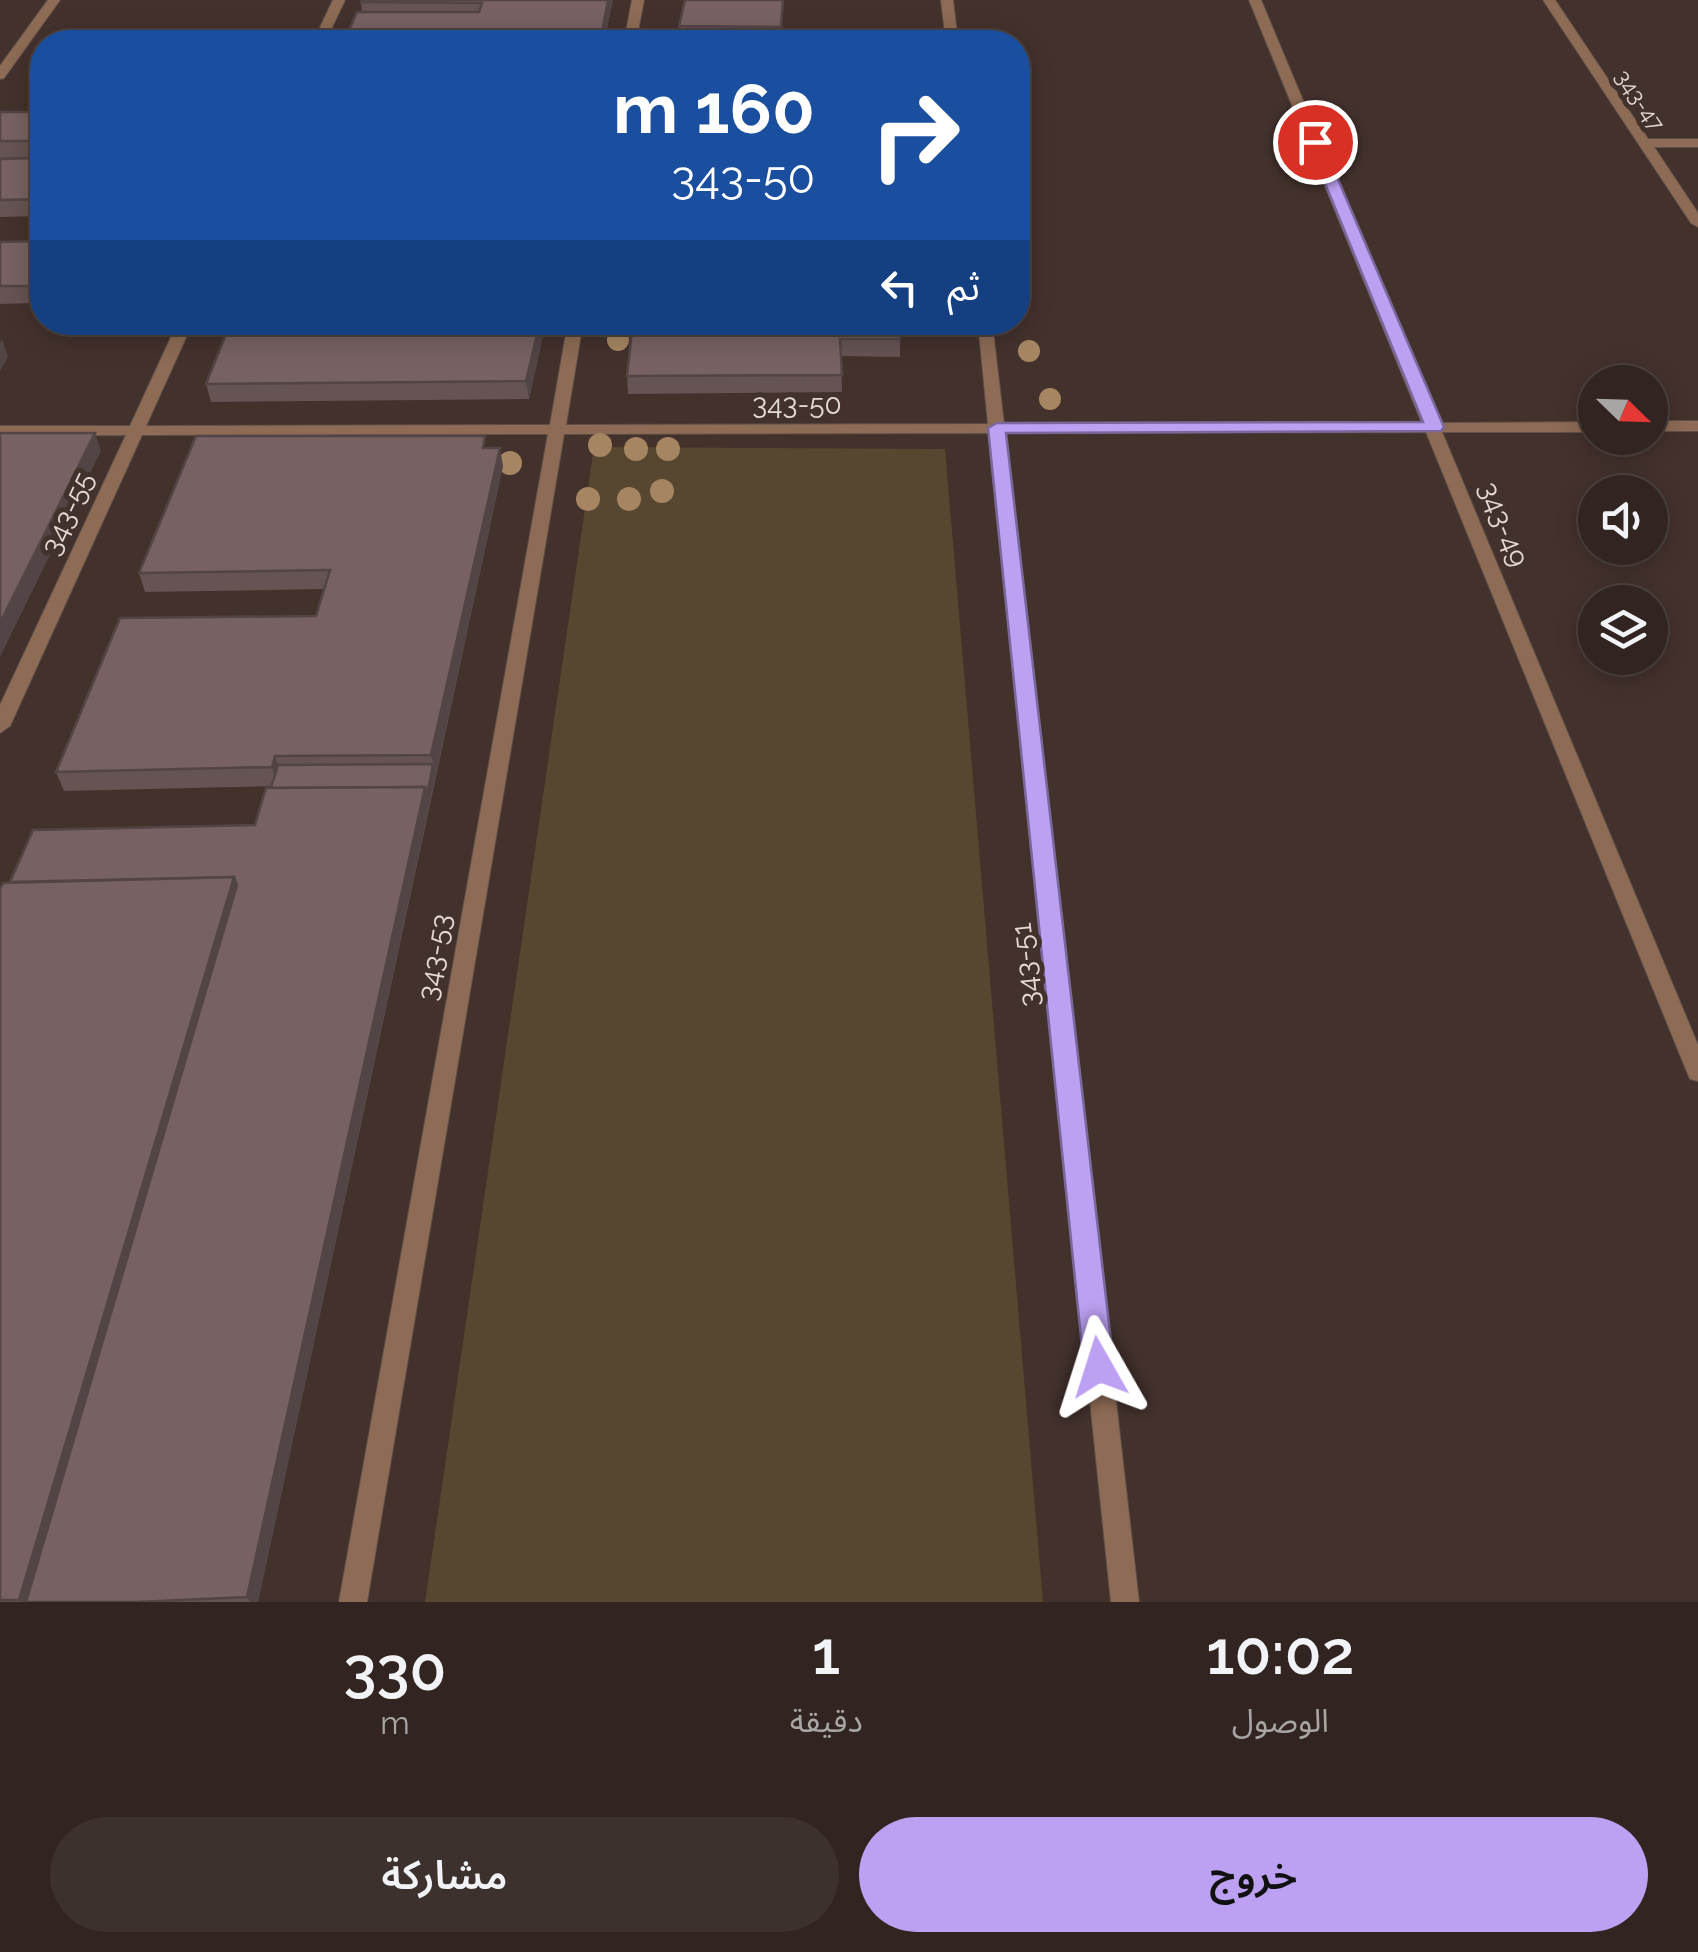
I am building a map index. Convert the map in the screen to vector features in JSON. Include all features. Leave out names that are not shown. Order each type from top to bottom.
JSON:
[{"type":"street","points":[[32,30],[54,0]]},
{"type":"street","points":[[325,30],[339,0]]},
{"type":"street","points":[[632,30],[638,0]]},
{"type":"street","points":[[948,0],[951,30]]},
{"type":"street","name":"343-49","points":[[1255,0],[1435,427],[1698,1072]]},
{"type":"street","name":"343-47","points":[[1549,0],[1698,223]]},
{"type":"street","points":[[0,75],[30,33]]},
{"type":"street","points":[[1645,143],[1698,143]]},
{"type":"street","name":"343-55","points":[[0,726],[180,335]]},
{"type":"street","name":"343-53","points":[[353,1602],[574,335]]},
{"type":"street","name":"343-51","points":[[986,335],[1125,1602]]},
{"type":"street","name":"343-50","points":[[0,431],[1578,426]]},
{"type":"street","points":[[1668,426],[1698,426]]},
{"type":"shaded area","points":[[594,447],[945,449],[1043,1602],[425,1602]]},
{"type":"building","points":[[608,0],[602,30],[349,30],[357,12],[479,12],[482,3],[361,2]]},
{"type":"building","points":[[685,0],[783,0],[781,27],[679,26]]},
{"type":"building","points":[[0,112],[30,112],[30,141],[0,141]]},
{"type":"building","points":[[30,158],[30,199],[0,200],[0,159]]},
{"type":"building","points":[[30,241],[29,286],[0,286],[0,242]]},
{"type":"building","points":[[226,335],[537,335],[526,381],[206,384]]},
{"type":"building","points":[[632,335],[900,335],[900,339],[840,339],[842,375],[627,376]]},
{"type":"building","points":[[0,433],[95,433],[0,623]]},
{"type":"building","points":[[196,436],[485,436],[483,448],[500,448],[431,755],[275,756],[272,767],[56,772],[120,618],[316,616],[330,570],[139,573]]},
{"type":"building","points":[[433,764],[427,796],[425,787],[271,788],[278,765]]},
{"type":"building","points":[[425,787],[247,1597],[26,1602],[237,885],[234,877],[10,882],[33,830],[255,825],[266,788]]},
{"type":"building","points":[[234,877],[19,1600],[0,1600],[0,889],[3,883]]},
{"type":"route","points":[[1099,1367],[997,428],[1435,427],[1315,142]]}]
